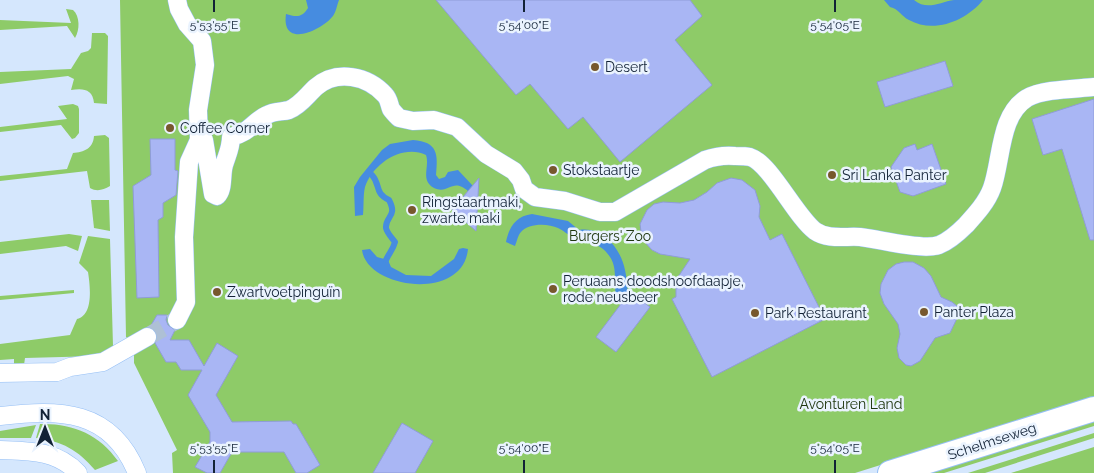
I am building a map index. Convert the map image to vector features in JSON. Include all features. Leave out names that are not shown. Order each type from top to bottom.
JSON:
[{"type":"main road","name":"Schelmseweg","points":[[890,473],[1094,409]]},
{"type":"street","points":[[177,0],[179,9],[187,24],[202,41],[205,65],[198,110],[199,140],[190,162],[184,237],[186,302],[177,320]]},
{"type":"street","points":[[199,140],[204,140],[213,194],[217,196],[221,191],[224,166],[231,148],[231,137],[242,134],[266,115],[289,110],[302,101],[316,86],[339,77],[353,76],[366,80],[378,88],[387,97],[392,110],[399,118],[413,121],[434,120],[457,126],[486,154],[514,172],[524,189],[535,197],[565,201],[600,212],[615,212],[706,160],[716,156],[752,157],[762,166],[816,232],[832,237],[859,237],[924,246],[938,245],[956,234],[974,217],[985,202],[992,190],[1005,130],[1015,107],[1028,98],[1045,93],[1094,87]]},
{"type":"street","points":[[0,373],[57,372],[103,362],[147,337]]},
{"type":"street","points":[[0,416],[26,413],[59,414],[76,415],[91,420],[103,427],[122,444],[132,460],[137,473]]},
{"type":"street","points":[[0,450],[59,457],[78,473]]},
{"type":"green space","name":"Burgers' Zoo","points":[[120,0],[1094,0],[1094,398],[855,473],[173,473],[172,453],[177,450],[134,363],[134,334],[128,339],[126,337]]},
{"type":"green space","points":[[66,9],[73,10],[78,19],[77,35],[75,38],[67,26],[0,30],[0,20],[71,23]]},
{"type":"green space","points":[[92,33],[105,33],[108,36],[107,104],[94,103],[92,95],[87,90],[71,90],[74,79],[68,76],[0,84],[0,72],[71,69],[81,53],[91,48]]},
{"type":"green space","points":[[73,104],[78,106],[79,109],[79,133],[75,138],[72,139],[61,125],[0,132],[0,127],[67,119],[58,106]]},
{"type":"green space","points":[[105,135],[109,138],[110,186],[105,189],[90,188],[87,171],[0,181],[0,176],[67,169],[73,153],[81,152],[90,147],[94,136]]},
{"type":"green space","points":[[91,200],[109,200],[110,231],[94,228]]},
{"type":"green space","points":[[69,234],[82,236],[78,251],[66,246],[0,254],[0,242]]},
{"type":"green space","points":[[88,236],[110,239],[113,346],[99,356],[25,358],[24,365],[14,364],[14,359],[0,360],[0,344],[70,335],[77,319],[86,312],[90,299],[88,272],[79,263]]},
{"type":"green space","points":[[74,290],[74,293],[0,300],[0,296]]},
{"type":"green space","points":[[1094,420],[1094,426],[944,473],[925,473]]},
{"type":"green space","points":[[40,424],[74,428],[84,432],[102,444],[118,461],[95,470],[76,452],[62,444],[36,438]]},
{"type":"green space","points":[[36,425],[31,438],[0,438],[0,431]]},
{"type":"green space","points":[[1094,433],[1094,438],[985,473],[968,473]]},
{"type":"green space","points":[[1094,447],[1094,473],[1011,473]]},
{"type":"water","points":[[306,0],[339,0],[334,14],[327,22],[312,31],[296,34],[290,31],[286,25],[286,14],[296,16],[303,14],[308,8]]},
{"type":"water","points":[[884,0],[914,0],[924,5],[934,5],[954,0],[983,0],[968,14],[959,19],[949,23],[929,26],[909,20],[896,9],[890,7]]},
{"type":"water","points":[[413,140],[427,143],[435,150],[437,161],[436,175],[439,179],[445,177],[448,172],[458,170],[473,186],[468,191],[458,186],[439,190],[434,188],[427,181],[426,177],[426,155],[417,152],[399,154],[382,163],[369,178],[364,190],[363,215],[355,216],[354,187],[360,177],[382,150],[390,144]]},
{"type":"water","points":[[532,214],[568,221],[579,230],[596,232],[610,241],[620,254],[626,276],[628,294],[620,304],[617,299],[613,263],[602,248],[574,238],[554,226],[544,225],[533,225],[524,229],[519,235],[515,246],[506,242],[514,223],[526,215]]},
{"type":"water","points":[[370,249],[377,257],[388,260],[391,267],[406,275],[431,276],[454,259],[459,249],[468,249],[462,266],[450,277],[434,283],[415,284],[396,281],[380,274],[368,263],[362,250]]},
{"type":"building","name":"Desert","points":[[436,0],[690,0],[702,16],[675,40],[712,85],[620,162],[583,117],[568,129],[530,84],[516,95]]},
{"type":"building","points":[[945,61],[953,86],[885,107],[877,82]]},
{"type":"building","points":[[1094,99],[1094,240],[1090,240],[1062,149],[1043,155],[1032,119]]},
{"type":"building","points":[[150,139],[175,139],[175,170],[178,171],[176,195],[163,203],[163,217],[158,220],[159,297],[137,298],[133,186],[151,175]]},
{"type":"building","points":[[915,144],[917,150],[932,144],[946,184],[913,196],[900,192],[891,167],[904,148]]},
{"type":"building","points":[[479,178],[476,231],[452,210]]},
{"type":"building","points":[[731,178],[742,180],[755,190],[760,206],[759,217],[770,240],[782,234],[825,319],[712,377],[672,299],[676,297],[676,280],[690,259],[660,254],[652,250],[642,239],[640,224],[647,210],[654,204],[663,202],[680,203],[694,200],[717,183]]},
{"type":"building","name":"Panter Plaza","points":[[913,262],[924,268],[931,276],[941,297],[957,306],[959,314],[950,333],[935,338],[920,361],[911,366],[906,365],[899,358],[897,348],[900,334],[898,324],[884,304],[880,293],[881,284],[888,270],[896,264]]},
{"type":"building","points":[[630,292],[650,307],[616,352],[596,337]]},
{"type":"building","points":[[157,315],[167,315],[168,325],[175,330],[170,340],[189,340],[204,366],[217,343],[238,356],[216,395],[232,422],[291,421],[293,424],[296,424],[320,465],[307,473],[296,473],[284,452],[232,452],[220,473],[207,473],[195,467],[210,442],[210,432],[188,395],[202,370],[181,370],[176,362],[166,362],[155,343],[158,338],[156,332],[150,327]]},
{"type":"building","points":[[402,423],[433,441],[415,473],[373,473]]},
{"type":"waterway","points":[[372,175],[379,192],[389,200],[392,210],[386,228],[388,234],[395,242],[386,260]]},
{"type":"tunnel","points":[[147,337],[177,320]]},
{"type":"place","name":"Desert","points":[[595,67]]},
{"type":"place","name":"Coffee Corner","points":[[170,128]]},
{"type":"place","name":"Stokstaartje","points":[[553,170]]},
{"type":"place","name":"Sri Lanka Panter","points":[[832,175]]},
{"type":"place","name":"Ringstaartmaki, zwarte maki","points":[[412,210]]},
{"type":"place","name":"Peruaans doodshoofdaapje, rode neusbeer","points":[[553,289]]},
{"type":"place","name":"Zwartvoetpinguïn","points":[[217,292]]},
{"type":"place","name":"Panter Plaza","points":[[924,312]]},
{"type":"place","name":"Park Restaurant","points":[[755,313]]},
{"type":"park label","name":"Avonturen Land","points":[[851,404]]}]
